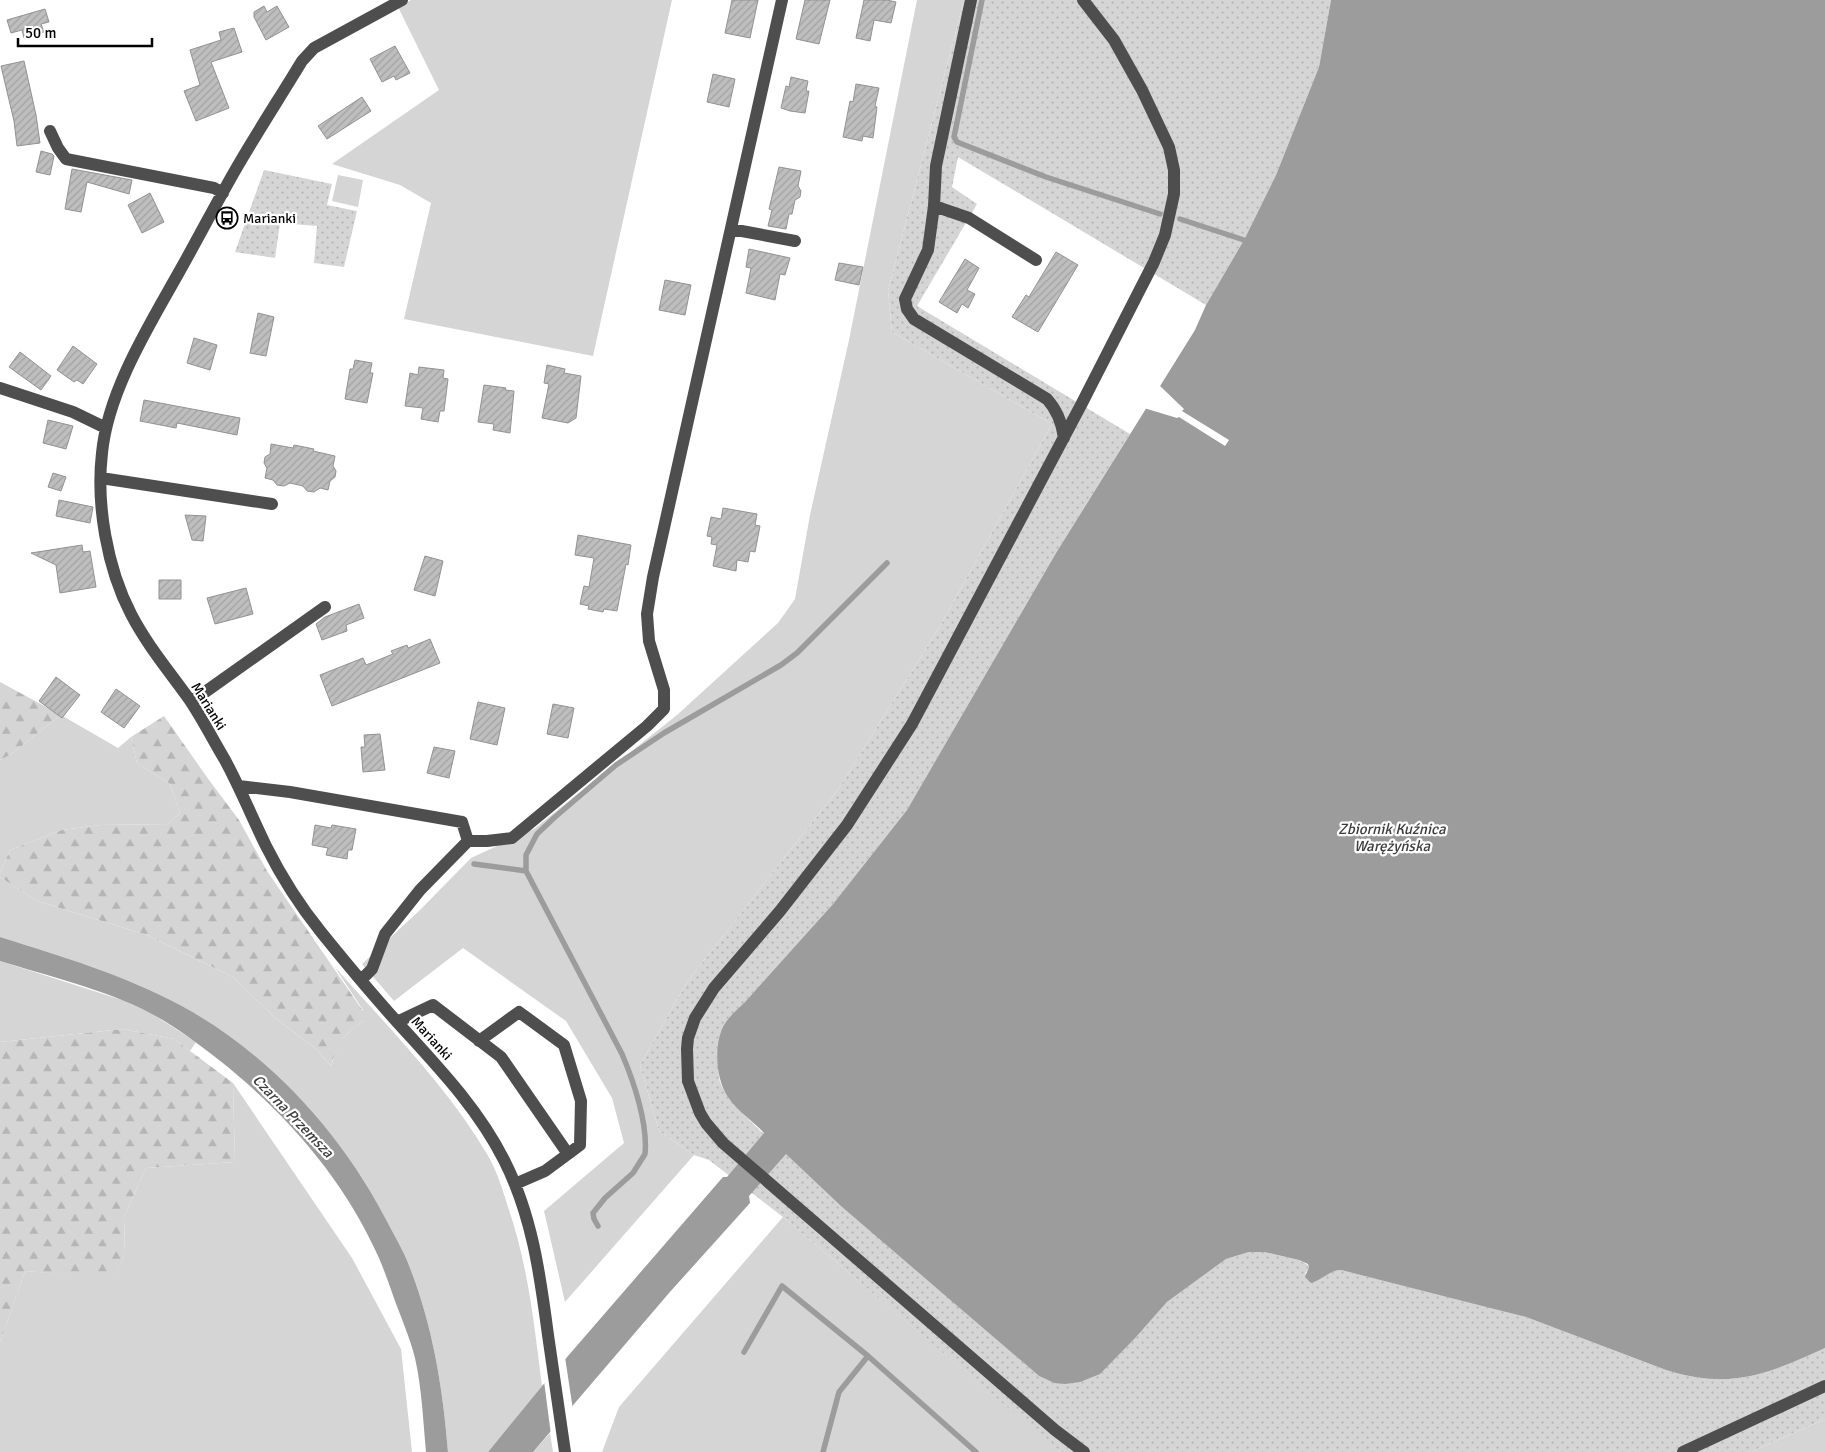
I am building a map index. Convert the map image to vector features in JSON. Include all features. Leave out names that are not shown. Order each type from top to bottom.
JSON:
[{"type":"street","name":"Marianki","points":[[402,0],[314,48],[302,61],[240,162],[149,325],[120,386],[106,428],[102,453],[102,504],[110,559],[119,588],[130,613],[148,642],[191,702],[239,786],[268,850],[296,897],[318,929],[474,1111],[496,1145],[515,1184],[528,1218],[538,1258],[565,1452]]},
{"type":"street","points":[[361,980],[372,969],[385,934],[420,890],[468,841],[512,838],[647,726],[664,709],[664,690],[649,641],[647,614],[653,577],[782,0]]},
{"type":"street","points":[[971,0],[936,166],[934,206],[928,250],[907,292],[905,299],[907,309],[914,319],[1047,399],[1056,412],[1064,438]]},
{"type":"street","points":[[1083,0],[1114,40],[1142,90],[1169,147],[1174,170],[1174,194],[1165,235],[1154,262],[1064,438],[921,707],[869,794],[813,870],[711,993],[695,1018],[688,1038],[687,1071],[691,1092],[706,1123],[732,1152],[1055,1430],[1084,1452]]},
{"type":"street","points":[[50,131],[58,148],[66,158],[214,188],[223,193]]},
{"type":"street","points":[[934,206],[969,218],[1036,260]]},
{"type":"street","points":[[731,229],[795,240]]},
{"type":"street","points":[[0,388],[72,412],[106,428]]},
{"type":"street","points":[[101,478],[272,504]]},
{"type":"street","points":[[191,702],[325,608]]},
{"type":"street","points":[[239,786],[290,792],[462,822],[468,841]]},
{"type":"street","points":[[397,1022],[434,1005],[501,1057],[568,1154]]},
{"type":"street","points":[[479,1041],[519,1012],[564,1045],[581,1101],[580,1145],[545,1171],[515,1184]]},
{"type":"street","points":[[1683,1452],[1825,1386]]},
{"type":"green space","points":[[411,0],[672,0],[593,356],[404,319],[431,203],[400,185],[332,164],[439,90],[398,7]]},
{"type":"green space","points":[[917,0],[964,0],[888,291],[892,332],[1052,424],[940,626],[839,788],[687,982],[640,1065],[659,1131],[694,1155],[565,1302],[544,1211],[624,1143],[612,1098],[566,1021],[463,948],[394,1001],[362,964],[420,910],[471,858],[534,829],[677,715],[778,623],[795,599],[810,515],[849,340]]},
{"type":"green space","points":[[964,0],[1331,0],[1319,67],[1276,175],[1244,240],[1206,305],[958,157],[952,187],[977,204],[917,306],[1130,434],[1056,553],[907,810],[833,904],[727,1023],[720,1037],[718,1065],[719,1079],[727,1094],[758,1129],[1039,1376],[1054,1383],[1137,1336],[1167,1302],[1226,1259],[1249,1252],[1264,1252],[1299,1260],[1309,1267],[1305,1274],[1341,1270],[1526,1317],[1666,1370],[1689,1376],[1710,1379],[1748,1377],[1784,1366],[1825,1348],[1825,1419],[1751,1452],[1060,1452],[783,1217],[709,1160],[694,1155],[659,1131],[640,1065],[687,982],[839,788],[940,626],[1052,424],[892,332],[888,291]]},
{"type":"green space","points":[[264,170],[332,184],[327,205],[357,211],[344,267],[314,263],[317,226],[280,223],[275,258],[235,252]]},
{"type":"green space","points":[[338,175],[363,180],[358,207],[332,201]]},
{"type":"green space","points":[[0,682],[61,715],[10,755],[0,760]]},
{"type":"green space","points":[[61,715],[118,748],[131,737],[137,763],[170,784],[180,813],[168,824],[100,825],[62,830],[10,850],[0,873],[0,760],[10,755]]},
{"type":"green space","points":[[164,716],[239,820],[267,871],[363,1011],[363,1021],[342,1040],[331,1066],[315,1048],[275,1018],[233,977],[147,935],[37,901],[0,877],[10,850],[62,830],[100,825],[168,824],[180,813],[170,784],[137,763],[131,737]]},
{"type":"green space","points":[[0,877],[37,901],[147,935],[233,977],[275,1018],[315,1048],[331,1066],[339,1042],[363,1021],[363,1010],[334,966],[435,1080],[454,1104],[487,1154],[501,1185],[514,1226],[525,1271],[536,1339],[542,1386],[488,1452],[448,1452],[436,1358],[425,1313],[410,1268],[372,1193],[351,1161],[302,1100],[245,1048],[213,1025],[180,1005],[115,975],[0,937]]},
{"type":"green space","points":[[0,961],[122,1000],[151,1013],[196,1042],[190,1051],[174,1039],[123,1029],[0,1042]]},
{"type":"green space","points":[[123,1029],[174,1039],[233,1083],[235,1162],[146,1168],[124,1217],[125,1253],[114,1279],[25,1271],[0,1342],[0,1042]]},
{"type":"green space","points":[[233,1083],[352,1258],[401,1349],[412,1452],[0,1452],[0,1342],[25,1271],[114,1278],[125,1253],[124,1217],[146,1168],[235,1162]]},
{"type":"green space","points":[[783,1217],[1060,1452],[602,1452],[619,1407]]},
{"type":"green space","points":[[1825,1419],[1825,1452],[1751,1452]]},
{"type":"green space","points":[[550,1433],[553,1452],[533,1452]]},
{"type":"water","name":"Zbiornik Kuźnica Warężyńska","points":[[1331,0],[1825,0],[1825,1348],[1784,1366],[1748,1377],[1710,1379],[1689,1376],[1666,1370],[1526,1317],[1341,1270],[1337,1270],[1311,1283],[1305,1277],[1309,1267],[1308,1264],[1264,1252],[1249,1252],[1226,1259],[1167,1302],[1100,1374],[1080,1382],[1054,1383],[1039,1376],[841,1206],[786,1154],[749,1196],[750,1203],[669,1293],[533,1452],[488,1452],[542,1386],[723,1177],[727,1177],[764,1133],[736,1107],[728,1097],[721,1082],[717,1055],[719,1037],[724,1025],[833,904],[907,810],[1056,553],[1195,330],[1206,305],[1244,240],[1276,175],[1319,67]]},
{"type":"water","name":"Czarna Przemsza","points":[[0,937],[115,975],[180,1005],[213,1025],[245,1048],[302,1100],[351,1161],[372,1193],[408,1263],[425,1313],[436,1358],[448,1452],[426,1452],[421,1393],[415,1358],[379,1258],[349,1201],[311,1149],[290,1125],[244,1080],[177,1029],[150,1013],[115,997],[0,961]]},
{"type":"pier","points":[[1158,384],[1184,409],[1182,411],[1229,440],[1225,446],[1179,417],[1144,408]]},
{"type":"pier","points":[[565,1357],[573,1410],[551,1435],[544,1381]]},
{"type":"building","points":[[732,0],[758,0],[750,38],[725,33]]},
{"type":"building","points":[[805,0],[830,0],[819,44],[796,39]]},
{"type":"building","points":[[864,0],[896,2],[891,23],[874,20],[870,41],[856,38]]},
{"type":"building","points":[[264,6],[267,12],[277,6],[289,27],[266,40],[254,17],[254,12]]},
{"type":"building","points":[[45,9],[49,22],[41,24],[44,32],[24,38],[22,30],[11,33],[7,20]]},
{"type":"building","points":[[234,28],[242,52],[211,62],[229,108],[196,121],[184,91],[200,85],[190,50],[221,40],[219,32]]},
{"type":"building","points":[[395,46],[410,73],[396,80],[394,76],[382,82],[370,59]]},
{"type":"building","points":[[24,61],[40,143],[17,146],[14,121],[1,66]]},
{"type":"building","points":[[713,74],[735,79],[729,107],[707,102]]},
{"type":"building","points":[[791,77],[808,81],[806,91],[809,91],[805,113],[781,108],[786,86],[789,87]]},
{"type":"building","points":[[856,84],[879,88],[875,106],[877,107],[873,138],[863,136],[862,141],[843,137],[850,101],[853,102]]},
{"type":"building","points":[[362,97],[371,111],[327,139],[318,126]]},
{"type":"building","points":[[41,151],[54,156],[50,175],[36,172]]},
{"type":"building","points":[[779,167],[801,171],[798,186],[801,191],[800,197],[795,200],[792,214],[789,214],[786,229],[768,226],[772,210],[769,209]]},
{"type":"building","points":[[72,169],[132,180],[129,194],[87,182],[81,212],[65,209]]},
{"type":"building","points":[[150,193],[164,222],[142,233],[128,205]]},
{"type":"building","points":[[749,249],[790,258],[785,275],[780,274],[775,300],[746,293],[751,268],[746,267]]},
{"type":"building","points":[[1056,252],[1078,265],[1038,332],[1012,317],[1026,295],[1029,297]]},
{"type":"building","points":[[965,259],[979,268],[967,290],[975,294],[968,308],[962,304],[957,313],[939,302]]},
{"type":"building","points":[[839,263],[863,267],[859,285],[835,280]]},
{"type":"building","points":[[665,280],[691,285],[685,315],[659,310]]},
{"type":"building","points":[[258,313],[274,317],[266,356],[250,353]]},
{"type":"building","points":[[194,338],[217,345],[210,370],[187,363]]},
{"type":"building","points":[[73,346],[97,364],[83,384],[77,380],[74,382],[57,370]]},
{"type":"building","points":[[20,352],[51,376],[41,390],[9,367]]},
{"type":"building","points":[[355,360],[372,363],[370,373],[373,373],[367,403],[345,399],[350,369],[353,369]]},
{"type":"building","points":[[547,365],[565,369],[564,373],[581,376],[576,418],[568,423],[542,418],[549,384],[544,383]]},
{"type":"building","points":[[419,367],[444,370],[443,378],[448,379],[444,411],[440,411],[438,422],[421,419],[423,408],[405,406],[410,373],[418,375]]},
{"type":"building","points":[[484,385],[514,391],[510,433],[493,430],[494,424],[478,422]]},
{"type":"building","points":[[144,400],[240,418],[237,435],[177,423],[176,428],[140,421]]},
{"type":"building","points":[[48,420],[73,426],[66,449],[43,443]]},
{"type":"building","points":[[271,444],[293,448],[294,445],[335,456],[333,466],[336,471],[335,477],[330,481],[328,490],[320,488],[314,492],[307,491],[303,486],[290,483],[284,486],[277,485],[273,480],[265,478],[267,468],[264,463],[265,457],[270,454]]},
{"type":"building","points":[[53,473],[66,477],[61,491],[48,487]]},
{"type":"building","points":[[59,500],[93,507],[90,523],[56,516]]},
{"type":"building","points":[[723,508],[757,514],[755,525],[760,526],[755,552],[750,551],[748,562],[737,560],[736,571],[713,566],[717,545],[711,544],[712,537],[707,536],[711,517],[721,519]]},
{"type":"building","points":[[185,515],[206,516],[203,541],[192,540]]},
{"type":"building","points":[[578,535],[631,545],[617,611],[604,609],[603,612],[588,609],[589,606],[580,604],[584,586],[589,587],[594,558],[575,555]]},
{"type":"building","points":[[82,545],[83,552],[90,551],[96,587],[60,593],[56,565],[31,553]]},
{"type":"building","points":[[425,556],[443,561],[435,596],[414,590]]},
{"type":"building","points":[[159,580],[181,580],[181,599],[159,599]]},
{"type":"building","points":[[246,588],[253,614],[215,624],[207,598]]},
{"type":"building","points":[[359,604],[364,618],[346,625],[347,631],[322,640],[316,624],[325,617]]},
{"type":"building","points":[[430,639],[440,663],[332,706],[320,675],[363,658],[366,665],[393,654],[391,651],[407,645],[408,648]]},
{"type":"building","points":[[56,677],[80,695],[62,718],[39,701]]},
{"type":"building","points":[[116,689],[140,706],[124,728],[101,712]]},
{"type":"building","points":[[478,702],[505,708],[497,745],[470,739]]},
{"type":"building","points":[[553,704],[574,708],[568,738],[547,734]]},
{"type":"building","points":[[380,734],[385,770],[363,772],[361,747],[365,747],[364,735]]},
{"type":"building","points":[[434,747],[455,751],[449,778],[427,773]]},
{"type":"building","points":[[315,825],[331,828],[332,825],[356,829],[352,850],[348,850],[347,859],[326,855],[328,848],[312,845]]},
{"type":"waterway","points":[[982,0],[954,137],[957,142],[1046,177],[1160,214]]},
{"type":"waterway","points":[[1180,219],[1244,240]]},
{"type":"waterway","points":[[598,1226],[593,1213],[605,1198],[633,1173],[645,1154],[642,1117],[631,1077],[622,1054],[526,871],[526,855],[537,834],[616,765],[664,733],[781,665],[797,653],[887,563]]},
{"type":"waterway","points":[[474,864],[526,871]]},
{"type":"waterway","points":[[744,1352],[782,1286],[868,1356],[839,1392],[823,1452]]},
{"type":"waterway","points":[[868,1356],[976,1452]]},
{"type":"place","name":"Marianki","points":[[227,218]]}]
